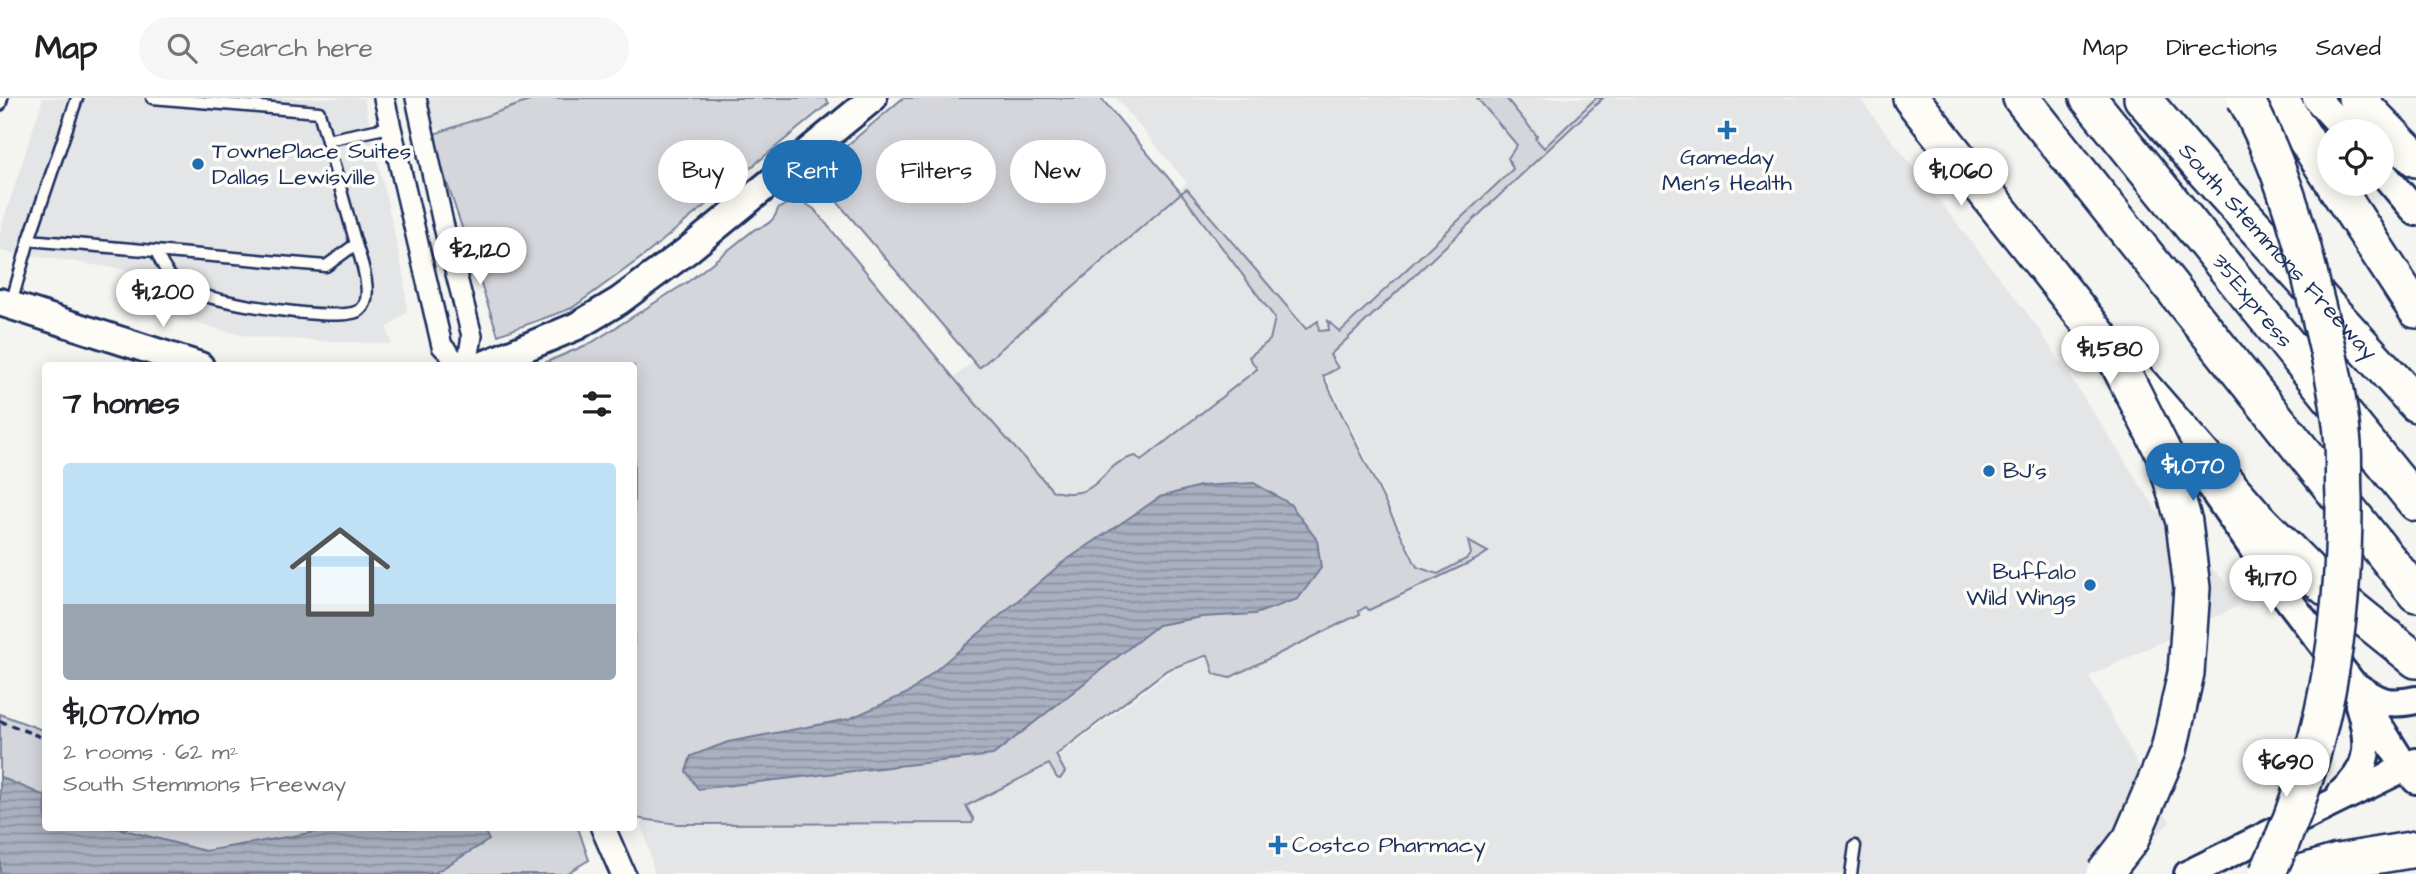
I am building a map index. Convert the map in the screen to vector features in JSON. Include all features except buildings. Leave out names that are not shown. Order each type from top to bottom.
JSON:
[{"type":"highway","points":[[1911,98],[2113,353],[2257,518],[2323,585],[2416,660]]},
{"type":"highway","points":[[2021,98],[2416,594]]},
{"type":"highway","name":"35Express","points":[[2088,98],[2416,503]]},
{"type":"highway","name":"South Stemmons Freeway","points":[[2142,98],[2205,173],[2416,404]]},
{"type":"highway","points":[[2245,98],[2273,157],[2304,248],[2331,365],[2343,444],[2344,533],[2337,638],[2318,729],[2301,792],[2267,874]]},
{"type":"highway","points":[[2279,98],[2317,157]]},
{"type":"highway","points":[[2333,101],[2416,159]]},
{"type":"highway","points":[[2342,196],[2416,310]]},
{"type":"highway","points":[[2104,874],[2132,839],[2169,750],[2186,673],[2192,588],[2183,522],[2164,454],[2113,353]]},
{"type":"highway","points":[[2298,874],[2338,862],[2416,849]]},
{"type":"main road","points":[[491,362],[577,326],[619,301],[713,229],[873,98]]},
{"type":"main road","points":[[1900,98],[2139,384],[2284,594],[2352,683],[2412,770],[2327,804],[2188,874]]},
{"type":"main road","points":[[2333,101],[2341,119]]},
{"type":"main road","points":[[2394,186],[2416,212]]},
{"type":"main road","points":[[6,304],[187,362]]},
{"type":"main road","points":[[2352,683],[2377,701],[2396,704],[2416,700]]},
{"type":"main road","points":[[2327,804],[2354,781],[2366,761],[2365,724],[2352,683]]},
{"type":"street","points":[[384,98],[442,346],[457,362]]},
{"type":"street","points":[[416,98],[443,223],[472,336],[468,362]]},
{"type":"street","points":[[604,831],[623,874]]},
{"type":"lane","points":[[0,105],[2,98]]},
{"type":"lane","points":[[6,304],[77,98]]},
{"type":"lane","points":[[152,98],[319,112],[366,273],[366,302],[360,310],[350,314],[287,313],[192,292],[171,278],[157,253]]},
{"type":"lane","points":[[327,140],[390,127]]},
{"type":"lane","points":[[29,240],[326,266],[356,244]]},
{"type":"lane","points":[[1851,874],[1855,846]]},
{"type":"path","points":[[0,721],[42,737]]},
{"type":"shaded area","points":[[43,98],[364,98],[404,277],[407,312],[387,328],[391,344],[264,338],[236,334],[160,312],[139,296],[128,270],[0,251],[0,231]]},
{"type":"shaded area","points":[[426,98],[545,98],[450,129],[432,129]]},
{"type":"shaded area","points":[[538,98],[825,98],[829,103],[784,140],[762,140],[762,158],[748,170],[748,140],[658,140],[658,203],[708,203],[645,255],[572,308],[498,335],[431,135]]},
{"type":"shaded area","points":[[903,98],[1101,98],[1181,193],[979,368],[838,203],[862,203],[862,140],[853,140]]},
{"type":"shaded area","points":[[1116,98],[1859,98],[2037,326],[2158,512],[2226,583],[2238,606],[2089,676],[2170,822],[2148,843],[2085,874],[655,874],[638,809],[971,802],[1059,756],[1172,670],[1215,655],[1417,563],[1320,364],[1330,352],[1307,325],[1070,523],[950,381],[1187,183]]},
{"type":"shaded area","points":[[1477,98],[1506,98],[1544,148],[1596,98],[1603,98],[1330,355],[1338,368],[1323,376],[1417,567],[1438,574],[1471,554],[1468,541],[1488,552],[1369,610],[1366,607],[1359,611],[1360,614],[1229,678],[1214,674],[1208,655],[1167,670],[1056,755],[1065,772],[1060,779],[1049,764],[966,806],[974,820],[972,823],[678,824],[637,818],[637,362],[546,362],[591,343],[689,281],[755,229],[769,222],[778,209],[788,203],[805,203],[814,209],[962,388],[1053,491],[1082,491],[1099,481],[1123,460],[1136,456],[1141,461],[1257,369],[1249,357],[1270,340],[1275,318],[1181,193],[1187,189],[1306,329],[1318,321],[1319,331],[1329,330],[1328,321],[1340,332],[1513,169],[1508,158],[1517,145]]},
{"type":"shaded area","points":[[0,714],[42,730],[42,831],[579,831],[589,860],[565,874],[0,874]]},
{"type":"water","points":[[1254,483],[1290,504],[1317,540],[1321,568],[1298,599],[1255,614],[1202,617],[1158,625],[993,755],[698,789],[686,771],[691,756],[728,742],[849,719],[910,692],[1062,563],[1160,497],[1200,486]]},
{"type":"water","points":[[0,777],[42,795],[42,831],[128,831],[205,851],[322,831],[484,831],[489,840],[433,874],[0,874]]},
{"type":"place","name":"Gameday Men's Health","points":[[1727,130]]},
{"type":"place","name":"TownePlace Suites Dallas Lewisville","points":[[198,164]]},
{"type":"place","name":"BJ's","points":[[1989,471]]},
{"type":"place","name":"Buffalo Wild Wings","points":[[2090,585]]},
{"type":"place","name":"Costco Pharmacy","points":[[1278,845]]}]
